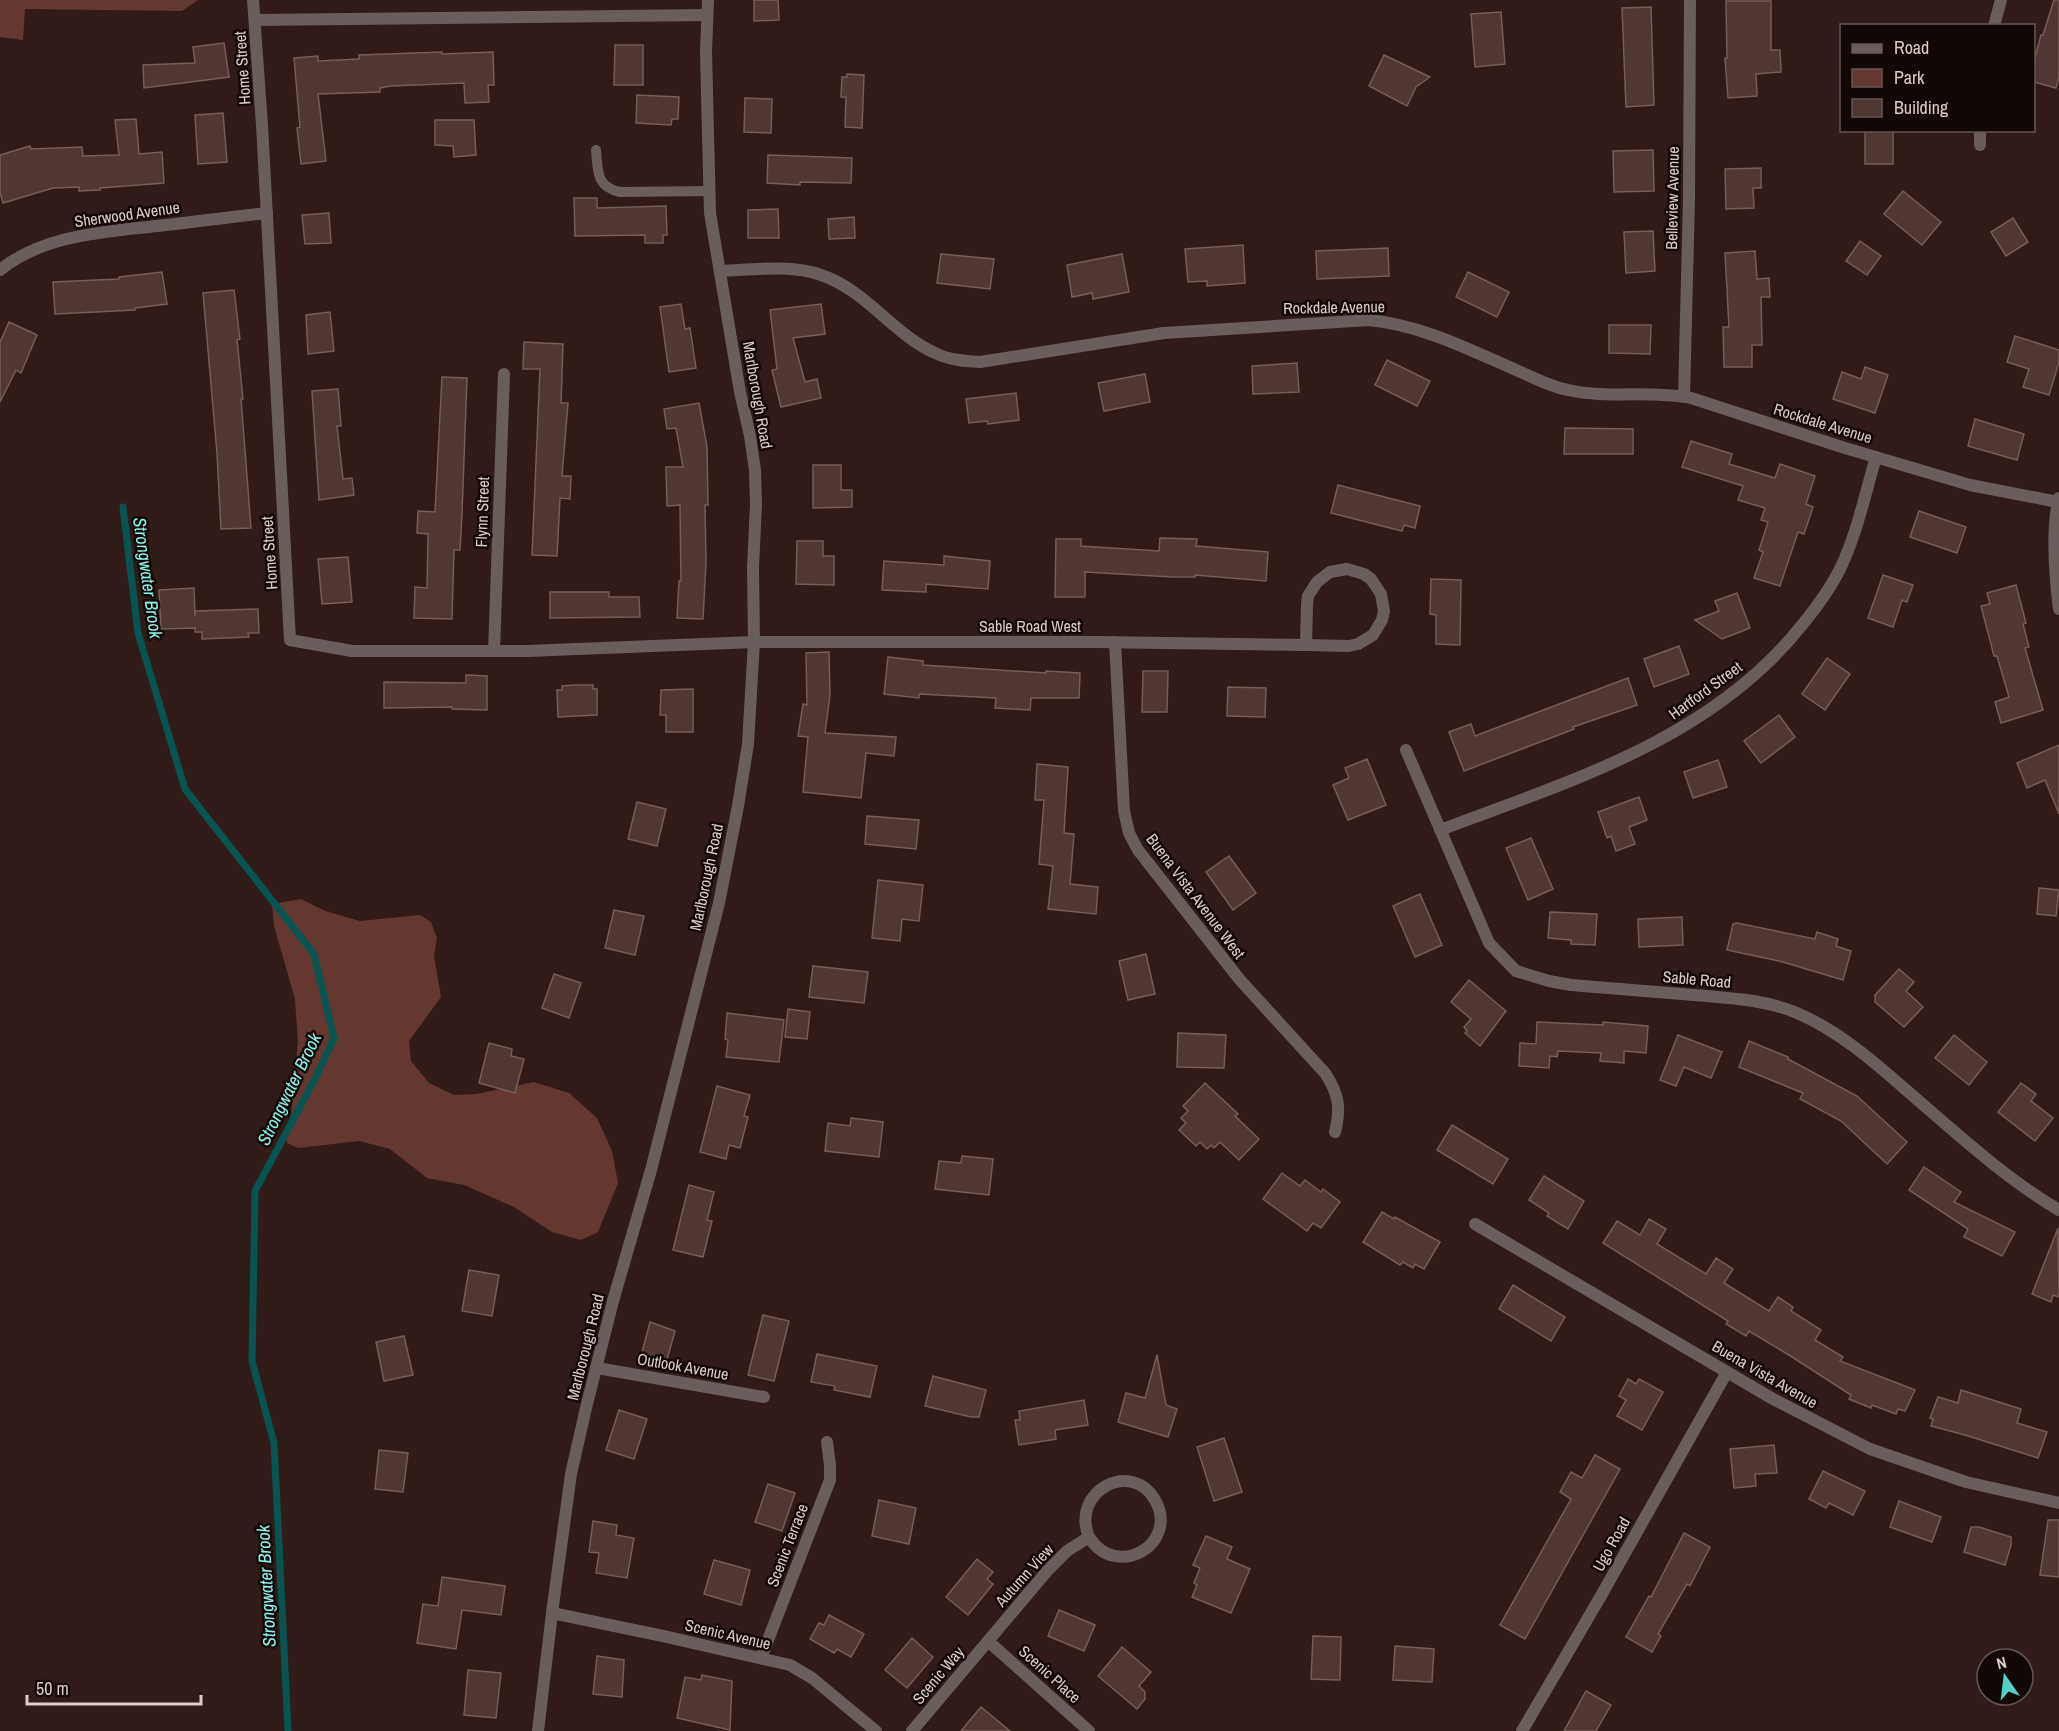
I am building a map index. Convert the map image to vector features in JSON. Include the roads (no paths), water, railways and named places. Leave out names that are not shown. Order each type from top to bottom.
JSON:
[{"type":"street","name":"Home Street","points":[[253,0],[290,640],[352,651],[494,651],[754,642]]},
{"type":"street","name":"Marlborough Road","points":[[538,1731],[568,1491],[613,1301],[651,1170],[722,892],[748,744],[754,642],[755,470],[710,213],[708,0]]},
{"type":"street","name":"Belleview Avenue","points":[[1684,397],[1690,0]]},
{"type":"street","points":[[1995,24],[2001,0]]},
{"type":"street","points":[[255,20],[707,15]]},
{"type":"street","points":[[1980,132],[1980,145]]},
{"type":"street","name":"Sherwood Avenue","points":[[0,270],[13,260],[61,240],[105,232],[267,213]]},
{"type":"street","name":"Rockdale Avenue","points":[[720,271],[795,270],[820,275],[866,300],[915,342],[936,354],[956,360],[980,362],[1164,333],[1369,320],[1392,322],[1416,328],[1545,383],[1567,390],[1600,394],[1667,393],[1970,485],[2058,500]]},
{"type":"street","name":"Flynn Street","points":[[494,651],[504,374]]},
{"type":"street","name":"Hartford Street","points":[[1440,830],[1590,773],[1644,749],[1706,713],[1761,670],[1791,640],[1818,606],[1840,569],[1857,522],[1876,457]]},
{"type":"street","points":[[2058,500],[2055,544],[2059,609]]},
{"type":"street","name":"Sable Road West","points":[[754,642],[1114,642],[1349,646],[1358,644],[1372,635],[1382,620],[1381,594],[1371,579],[1364,574],[1347,569],[1330,572],[1317,582],[1306,604],[1306,645]]},
{"type":"street","name":"Buena Vista Avenue West","points":[[1114,642],[1124,811],[1129,833],[1138,850],[1240,980],[1325,1073],[1334,1086],[1338,1103],[1335,1132]]},
{"type":"street","name":"Sable Road","points":[[1406,750],[1489,943],[1516,971],[1560,983],[1742,999],[1772,1004],[1795,1012],[1821,1024],[1876,1064],[2005,1173],[2059,1210]]},
{"type":"street","name":"Buena Vista Avenue","points":[[1475,1224],[1727,1372],[1810,1419],[1870,1449],[1966,1482],[2059,1503]]},
{"type":"street","name":"Outlook Avenue","points":[[597,1368],[764,1397]]},
{"type":"street","name":"Ugo Road","points":[[1522,1731],[1727,1372]]},
{"type":"street","name":"Scenic Terrace","points":[[761,1658],[830,1480],[827,1442]]},
{"type":"street","points":[[1115,1482],[1133,1483],[1144,1488],[1156,1501],[1160,1513],[1160,1525],[1152,1543],[1143,1551],[1132,1556],[1113,1556],[1101,1551],[1089,1537],[1085,1526],[1086,1508],[1095,1493],[1104,1486],[1115,1482]]},
{"type":"street","name":"Autumn View","points":[[988,1641],[1058,1559],[1089,1537]]},
{"type":"street","name":"Scenic Avenue","points":[[552,1613],[790,1665],[812,1678],[876,1731]]},
{"type":"street","name":"Scenic Way","points":[[912,1731],[988,1641]]},
{"type":"street","name":"Scenic Place","points":[[988,1641],[1089,1731]]},
{"type":"lane","points":[[596,150],[599,176],[607,188],[612,190],[620,192],[709,191]]},
{"type":"waterway","name":"Strongwater Brook","points":[[123,507],[138,633],[185,789],[314,954],[334,1038],[316,1077],[255,1191],[252,1361],[274,1443],[288,1731]]}]
